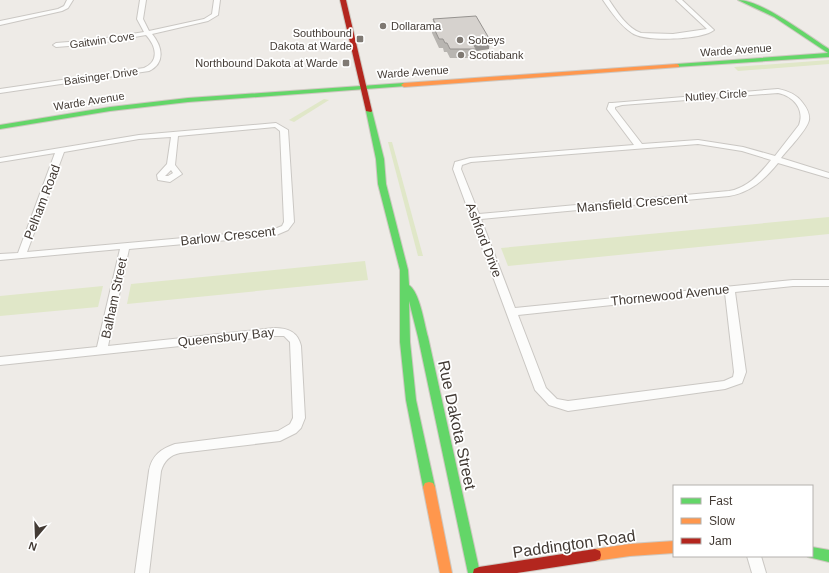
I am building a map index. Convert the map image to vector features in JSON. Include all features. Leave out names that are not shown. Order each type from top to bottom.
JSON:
[{"type":"main road","name":"Rue Dakota Street","points":[[338,0],[356,81],[366,104],[380,159],[382,177],[404,270],[405,342],[411,400],[446,573]]},
{"type":"main road","name":"Rue Dakota Street","points":[[343,0],[362,122],[375,164],[382,177]]},
{"type":"main road","points":[[741,0],[761,7],[780,18],[829,52]]},
{"type":"main road","name":"Warde Avenue","points":[[0,127],[148,104],[327,90],[356,81],[394,85],[829,55]]},
{"type":"main road","points":[[356,81],[373,80],[394,85]]},
{"type":"main road","points":[[366,104],[377,93],[394,85]]},
{"type":"main road","points":[[327,90],[352,97]]},
{"type":"main road","name":"Rue Dakota Street","points":[[405,284],[415,304],[423,337],[474,573]]},
{"type":"main road","name":"Paddington Road","points":[[479,573],[630,550],[673,547]]},
{"type":"main road","points":[[813,553],[829,556]]},
{"type":"main road","points":[[530,573],[560,560]]},
{"type":"street","points":[[0,23],[60,10],[66,7],[70,0]]},
{"type":"street","name":"Baisinger Drive","points":[[0,91],[148,69],[155,64],[158,53],[156,42],[140,18],[143,0]]},
{"type":"street","name":"Gaitwin Cove","points":[[56,45],[76,45],[149,32],[211,18],[215,15],[217,0]]},
{"type":"street","points":[[606,0],[638,34],[649,36],[706,33],[711,30],[679,0]]},
{"type":"street","name":"Nutley Circle","points":[[639,146],[611,109],[612,105],[622,102],[784,91],[791,94],[798,101],[805,113],[805,122],[775,159]]},
{"type":"street","name":"Barlow Crescent","points":[[0,160],[61,149],[175,132],[270,125],[282,127],[284,130],[288,224],[283,229],[274,233],[0,258]]},
{"type":"street","points":[[171,165],[175,132]]},
{"type":"street","name":"Ashford Drive","points":[[730,289],[740,372],[738,380],[725,385],[568,406],[553,402],[540,390],[457,169],[458,164],[460,162],[698,142],[713,143],[743,149],[829,176]]},
{"type":"street","name":"Pelham Road","points":[[21,256],[61,149]]},
{"type":"street","name":"Mansfield Crescent","points":[[475,217],[724,195],[742,190],[754,183],[775,159]]},
{"type":"street","name":"Balham Street","points":[[102,350],[125,246]]},
{"type":"street","name":"Thornewood Avenue","points":[[511,312],[793,283],[829,283]]},
{"type":"street","name":"Queensbury Bay","points":[[0,361],[280,332],[292,335],[296,346],[299,418],[296,426],[292,431],[272,437],[172,449],[163,455],[157,463],[155,471],[142,573]]},
{"type":"street","points":[[754,557],[760,573]]},
{"type":"green space","points":[[829,60],[829,64],[738,71],[734,67]]},
{"type":"green space","points":[[324,99],[329,100],[294,122],[289,120]]},
{"type":"green space","points":[[388,142],[392,142],[423,256],[418,256]]},
{"type":"green space","points":[[829,217],[829,234],[508,266],[501,248]]},
{"type":"green space","points":[[365,261],[368,280],[127,304],[131,284]]},
{"type":"green space","points":[[103,286],[98,307],[0,316],[0,296]]},
{"type":"building","name":"Sobeys","points":[[476,16],[490,40],[472,42],[476,49],[450,49],[443,39],[439,39],[432,24],[435,23],[433,19]]},
{"type":"traffic: fast","points":[[741,0],[776,16],[829,52]]},
{"type":"traffic: fast","points":[[677,66],[829,55]]},
{"type":"traffic: fast","points":[[0,127],[110,109],[188,100],[404,85]]},
{"type":"traffic: fast","points":[[369,111],[380,159],[382,184],[404,270],[405,342],[411,400],[429,487]]},
{"type":"traffic: fast","points":[[407,287],[415,304],[423,337],[474,573]]},
{"type":"traffic: fast","points":[[813,553],[829,556]]},
{"type":"traffic: slow","points":[[404,85],[677,66]]},
{"type":"traffic: slow","points":[[429,487],[446,573]]},
{"type":"traffic: slow","points":[[595,555],[630,550],[673,547]]},
{"type":"traffic: jam","points":[[343,0],[369,111]]},
{"type":"traffic: jam","points":[[479,573],[595,555]]},
{"type":"place","name":"Dollarama","points":[[383,26]]},
{"type":"place","name":"Southbound Dakota at Warde","points":[[360,39]]},
{"type":"place","name":"Sobeys","points":[[460,40]]},
{"type":"place","name":"Scotiabank","points":[[461,55]]},
{"type":"place","name":"Northbound Dakota at Warde","points":[[346,63]]}]
